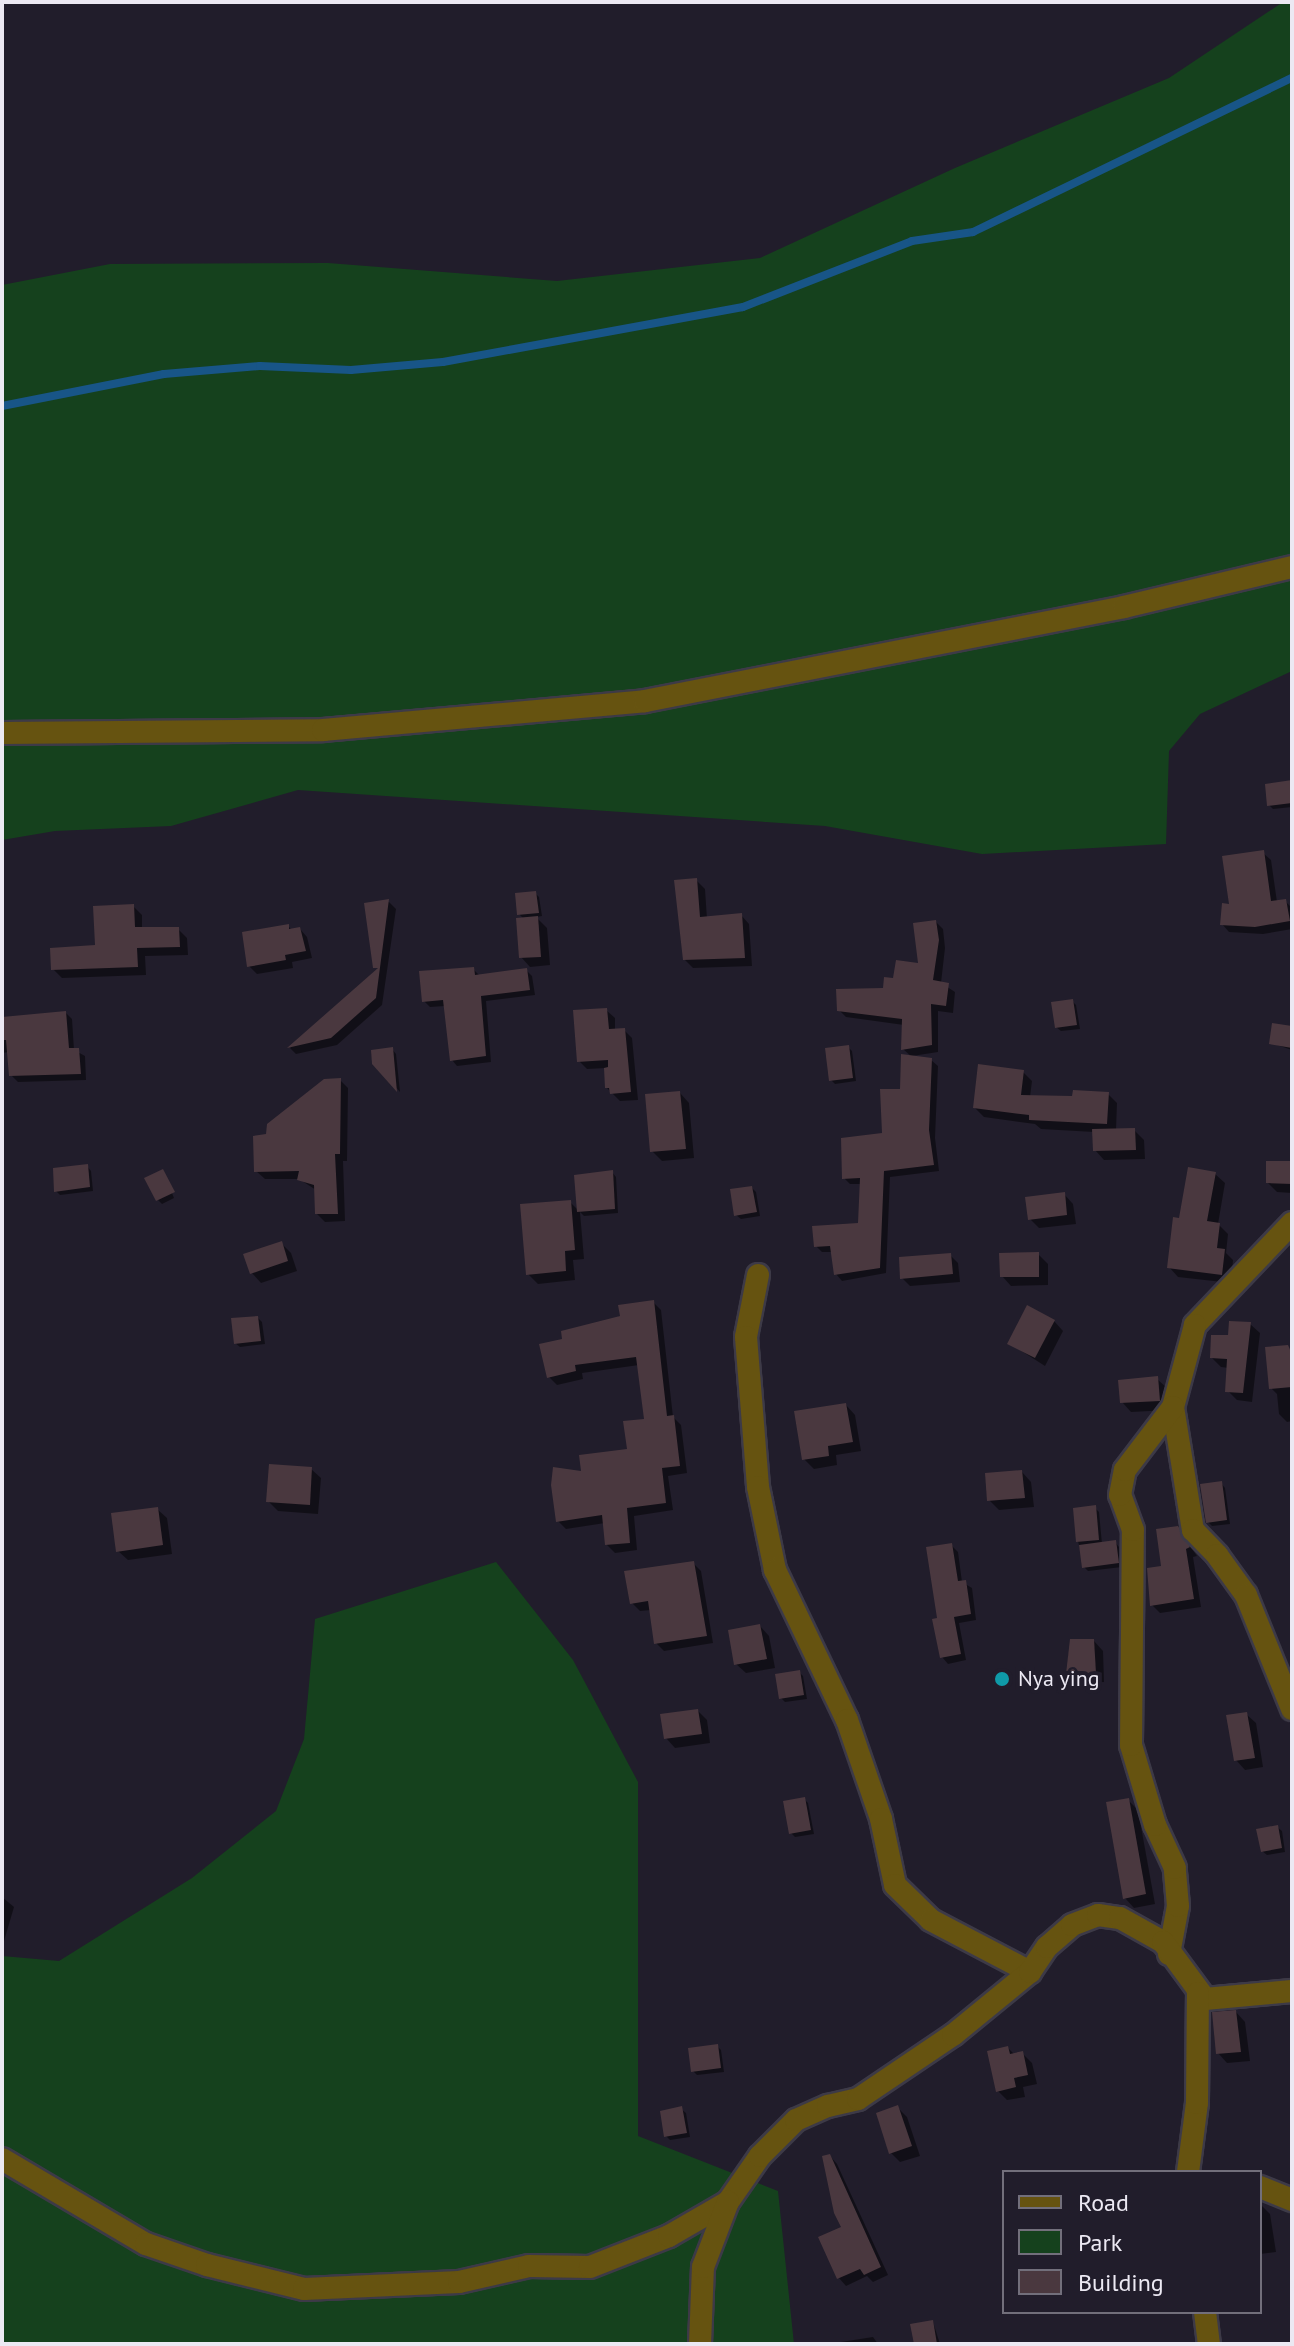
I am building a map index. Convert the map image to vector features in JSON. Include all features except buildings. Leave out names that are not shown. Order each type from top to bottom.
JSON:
[{"type":"street","points":[[2,733],[323,730],[645,701],[1124,607],[1292,567]]},
{"type":"street","points":[[1169,1954],[1178,1906],[1175,1868],[1155,1825],[1131,1745],[1133,1530],[1120,1495],[1125,1470],[1173,1407],[1195,1325],[1292,1223]]},
{"type":"street","points":[[758,1275],[746,1337],[758,1487],[775,1570],[847,1720],[881,1819],[895,1885],[931,1920],[1030,1972]]},
{"type":"street","points":[[1173,1407],[1193,1530],[1217,1555],[1246,1595],[1292,1709]]},
{"type":"street","points":[[700,2344],[703,2267],[728,2202],[760,2156],[796,2120],[828,2106],[858,2099],[953,2035],[1030,1972],[1047,1947],[1072,1925],[1098,1915],[1120,1918],[1163,1942],[1205,1999],[1292,1991]]},
{"type":"street","points":[[1188,2170],[1197,2103],[1198,1993]]},
{"type":"street","points":[[2,2159],[146,2244],[207,2265],[304,2289],[459,2282],[529,2266],[590,2267],[669,2236],[728,2202]]},
{"type":"street","points":[[1262,2188],[1292,2200]]},
{"type":"street","points":[[1205,2314],[1209,2344]]},
{"type":"green space","points":[[1283,2],[1292,2],[1292,671],[1200,714],[1169,751],[1166,844],[982,854],[825,826],[298,790],[171,826],[55,831],[2,840],[2,285],[110,264],[328,263],[557,281],[760,258],[955,168],[1169,78]]},
{"type":"green space","points":[[496,1562],[573,1660],[638,1782],[638,2136],[778,2191],[794,2344],[2,2344],[2,1956],[59,1961],[192,1878],[276,1811],[304,1739],[315,1619]]},
{"type":"waterway","points":[[2,406],[164,374],[260,366],[351,370],[443,362],[743,307],[912,241],[973,232],[1292,78]]},
{"type":"place","name":"Nya ying","points":[[1002,1679]]}]
